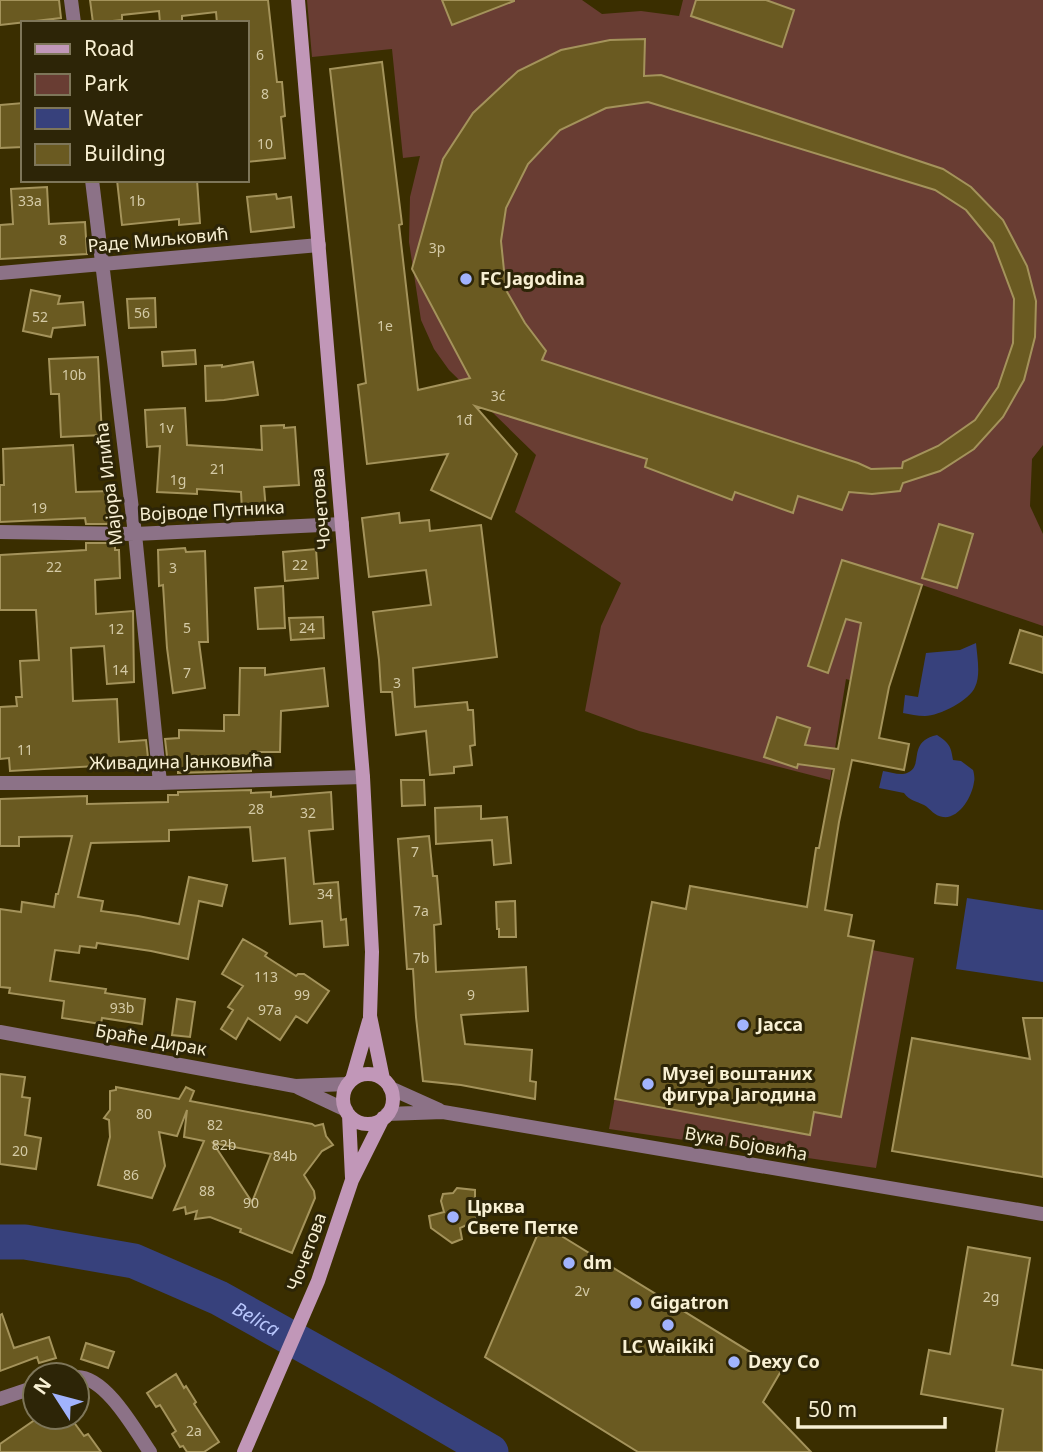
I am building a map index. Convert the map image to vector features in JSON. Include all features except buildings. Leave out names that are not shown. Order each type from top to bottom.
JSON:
[{"type":"street","points":[[71,0],[74,21]]},
{"type":"street","name":"Чочетова","points":[[298,0],[363,778],[372,952],[370,1016],[350,1082],[343,1094],[352,1180]]},
{"type":"street","name":"Мајора Илића","points":[[93,182],[135,534],[160,783]]},
{"type":"street","name":"Раде Миљковић","points":[[0,273],[319,245]]},
{"type":"street","name":"Војводе Путника","points":[[0,533],[135,534],[342,524]]},
{"type":"street","name":"Живадина Јанковића","points":[[0,783],[160,783],[363,778]]},
{"type":"street","name":"Чочетова","points":[[244,1452],[309,1303],[352,1180],[392,1104],[392,1093],[386,1083],[370,1016]]},
{"type":"street","name":"Браће Дирак","points":[[0,1032],[295,1086],[350,1082]]},
{"type":"street","points":[[350,1082],[367,1074],[386,1083]]},
{"type":"street","name":"Вука Бојовића","points":[[386,1083],[443,1112]]},
{"type":"street","name":"Браће Дирак","points":[[295,1086],[347,1113]]},
{"type":"street","name":"Вука Бојовића","points":[[385,1116],[443,1112],[1043,1214]]},
{"type":"street","points":[[347,1113],[365,1124],[385,1116]]},
{"type":"street","points":[[91,1380],[110,1395],[150,1452]]},
{"type":"street","points":[[0,1399],[21,1392]]},
{"type":"green space","points":[[307,0],[582,0],[602,14],[641,11],[679,16],[683,0],[1043,0],[1043,445],[1032,459],[1030,506],[1043,534],[1043,626],[922,585],[888,691],[846,679],[830,780],[639,731],[585,711],[601,626],[621,583],[515,512],[536,455],[449,370],[434,349],[421,320],[409,242],[410,197],[420,156],[403,158],[392,49],[312,57]]},
{"type":"green space","name":"Јасса","points":[[690,886],[852,915],[849,936],[872,950],[914,958],[876,1168],[609,1129],[652,902],[685,909]]},
{"type":"water","points":[[976,643],[978,677],[975,687],[967,697],[931,715],[903,713],[905,695],[918,697],[926,653],[960,650]]},
{"type":"water","points":[[937,735],[949,745],[953,760],[961,761],[973,770],[974,774],[973,788],[968,800],[959,811],[949,817],[937,815],[904,793],[879,788],[883,771],[902,774],[912,770],[922,743]]},
{"type":"water","points":[[967,898],[1043,910],[1043,982],[956,969]]},
{"type":"waterway","name":"Belica","points":[[0,1242],[25,1242],[134,1261],[219,1298],[491,1452]]},
{"type":"place","name":"FC Jagodina","points":[[466,279]]},
{"type":"place","name":"Јасса","points":[[743,1025]]},
{"type":"place","name":"Музеј воштаних фигура Јагодина","points":[[648,1084]]},
{"type":"place","name":"Црква Свете Петке","points":[[453,1217]]},
{"type":"place","name":"dm","points":[[569,1263]]},
{"type":"place","name":"Gigatron","points":[[636,1303]]},
{"type":"place","name":"LC Waikiki","points":[[668,1325]]},
{"type":"place","name":"Dexy Co","points":[[734,1362]]}]
